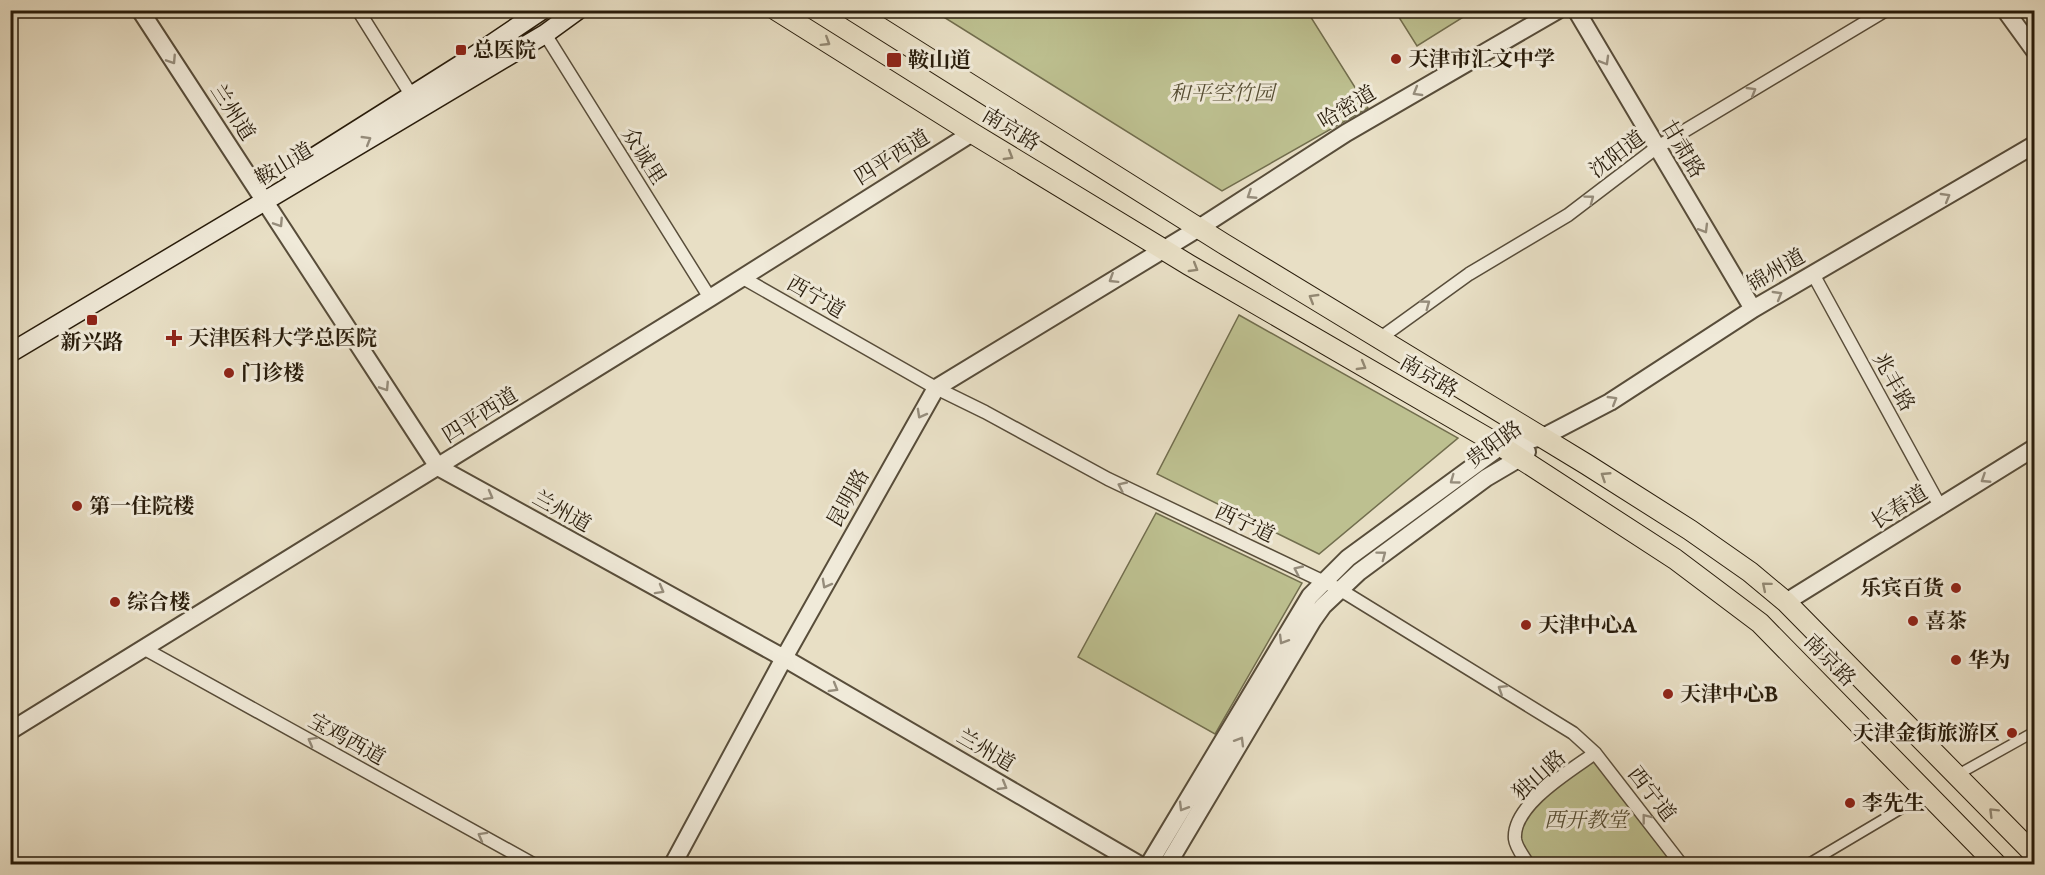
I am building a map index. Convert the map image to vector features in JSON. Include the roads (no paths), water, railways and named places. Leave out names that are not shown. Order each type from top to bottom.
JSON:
[{"type":"main road","name":"鞍山道","points":[[10,353],[415,102],[542,10]]},
{"type":"main road","name":"鞍山道","points":[[415,102],[545,34],[578,10]]},
{"type":"main road","name":"南京路","points":[[776,10],[1162,249],[1501,446],[1675,559],[1760,623],[1996,864]]},
{"type":"main road","name":"南京路","points":[[852,10],[1199,228],[1543,437],[1690,530],[1750,572],[1786,603],[2034,854]]},
{"type":"main road","name":"鞍山道","points":[[10,340],[262,197]]},
{"type":"street","name":"兰州道","points":[[141,10],[438,468],[784,658],[1138,864]]},
{"type":"street","points":[[358,10],[415,102]]},
{"type":"street","name":"哈密道","points":[[1162,249],[1199,228],[1346,133],[1558,10]]},
{"type":"street","name":"甘肃路","points":[[1576,10],[1752,309]]},
{"type":"street","name":"沈阳道","points":[[1379,339],[1469,274],[1568,215],[1656,148],[1886,10]]},
{"type":"street","points":[[2005,10],[2034,50]]},
{"type":"street","name":"众诚里","points":[[545,34],[710,298]]},
{"type":"street","name":"四平西道","points":[[10,731],[438,468],[972,133]]},
{"type":"street","name":"锦州道","points":[[1543,437],[1610,402],[1752,309],[2034,145]]},
{"type":"street","name":"昆明路","points":[[673,864],[784,658],[936,388],[1162,249]]},
{"type":"street","name":"兆丰路","points":[[1813,274],[1941,508]]},
{"type":"street","name":"西宁道","points":[[743,278],[936,388],[1108,479],[1339,589],[1573,733],[1595,753],[1681,864]]},
{"type":"street","name":"贵阳路","points":[[1149,864],[1302,609],[1323,582],[1348,558],[1501,446],[1543,437]]},
{"type":"street","name":"贵阳路","points":[[1168,864],[1312,620],[1339,589],[1486,477],[1520,458],[1543,437]]},
{"type":"street","name":"长春道","points":[[1786,603],[2034,448]]},
{"type":"street","name":"宝鸡西道","points":[[143,648],[533,864]]},
{"type":"street","points":[[1957,775],[2034,732]]},
{"type":"street","name":"独山路","points":[[1528,864],[1515,842],[1515,826],[1530,803],[1595,753]]},
{"type":"street","points":[[1808,864],[1926,794]]},
{"type":"place","name":"总医院","points":[[461,50]]},
{"type":"place","name":"天津市汇文中学","points":[[1396,59]]},
{"type":"place","name":"鞍山道","points":[[894,60]]},
{"type":"place","name":"新兴路","points":[[92,320]]},
{"type":"place","name":"天津医科大学总医院","points":[[174,338]]},
{"type":"place","name":"门诊楼","points":[[229,373]]},
{"type":"place","name":"第一住院楼","points":[[77,506]]},
{"type":"place","name":"乐宾百货","points":[[1956,588]]},
{"type":"place","name":"综合楼","points":[[115,602]]},
{"type":"place","name":"喜茶","points":[[1913,621]]},
{"type":"place","name":"天津中心A","points":[[1526,625]]},
{"type":"place","name":"华为","points":[[1956,660]]},
{"type":"place","name":"天津中心B","points":[[1668,694]]},
{"type":"place","name":"天津金街旅游区","points":[[2012,733]]},
{"type":"place","name":"李先生","points":[[1850,803]]},
{"type":"park label","name":"和平空竹园","points":[[1222,93]]},
{"type":"park label","name":"西开教堂","points":[[1586,820]]}]
